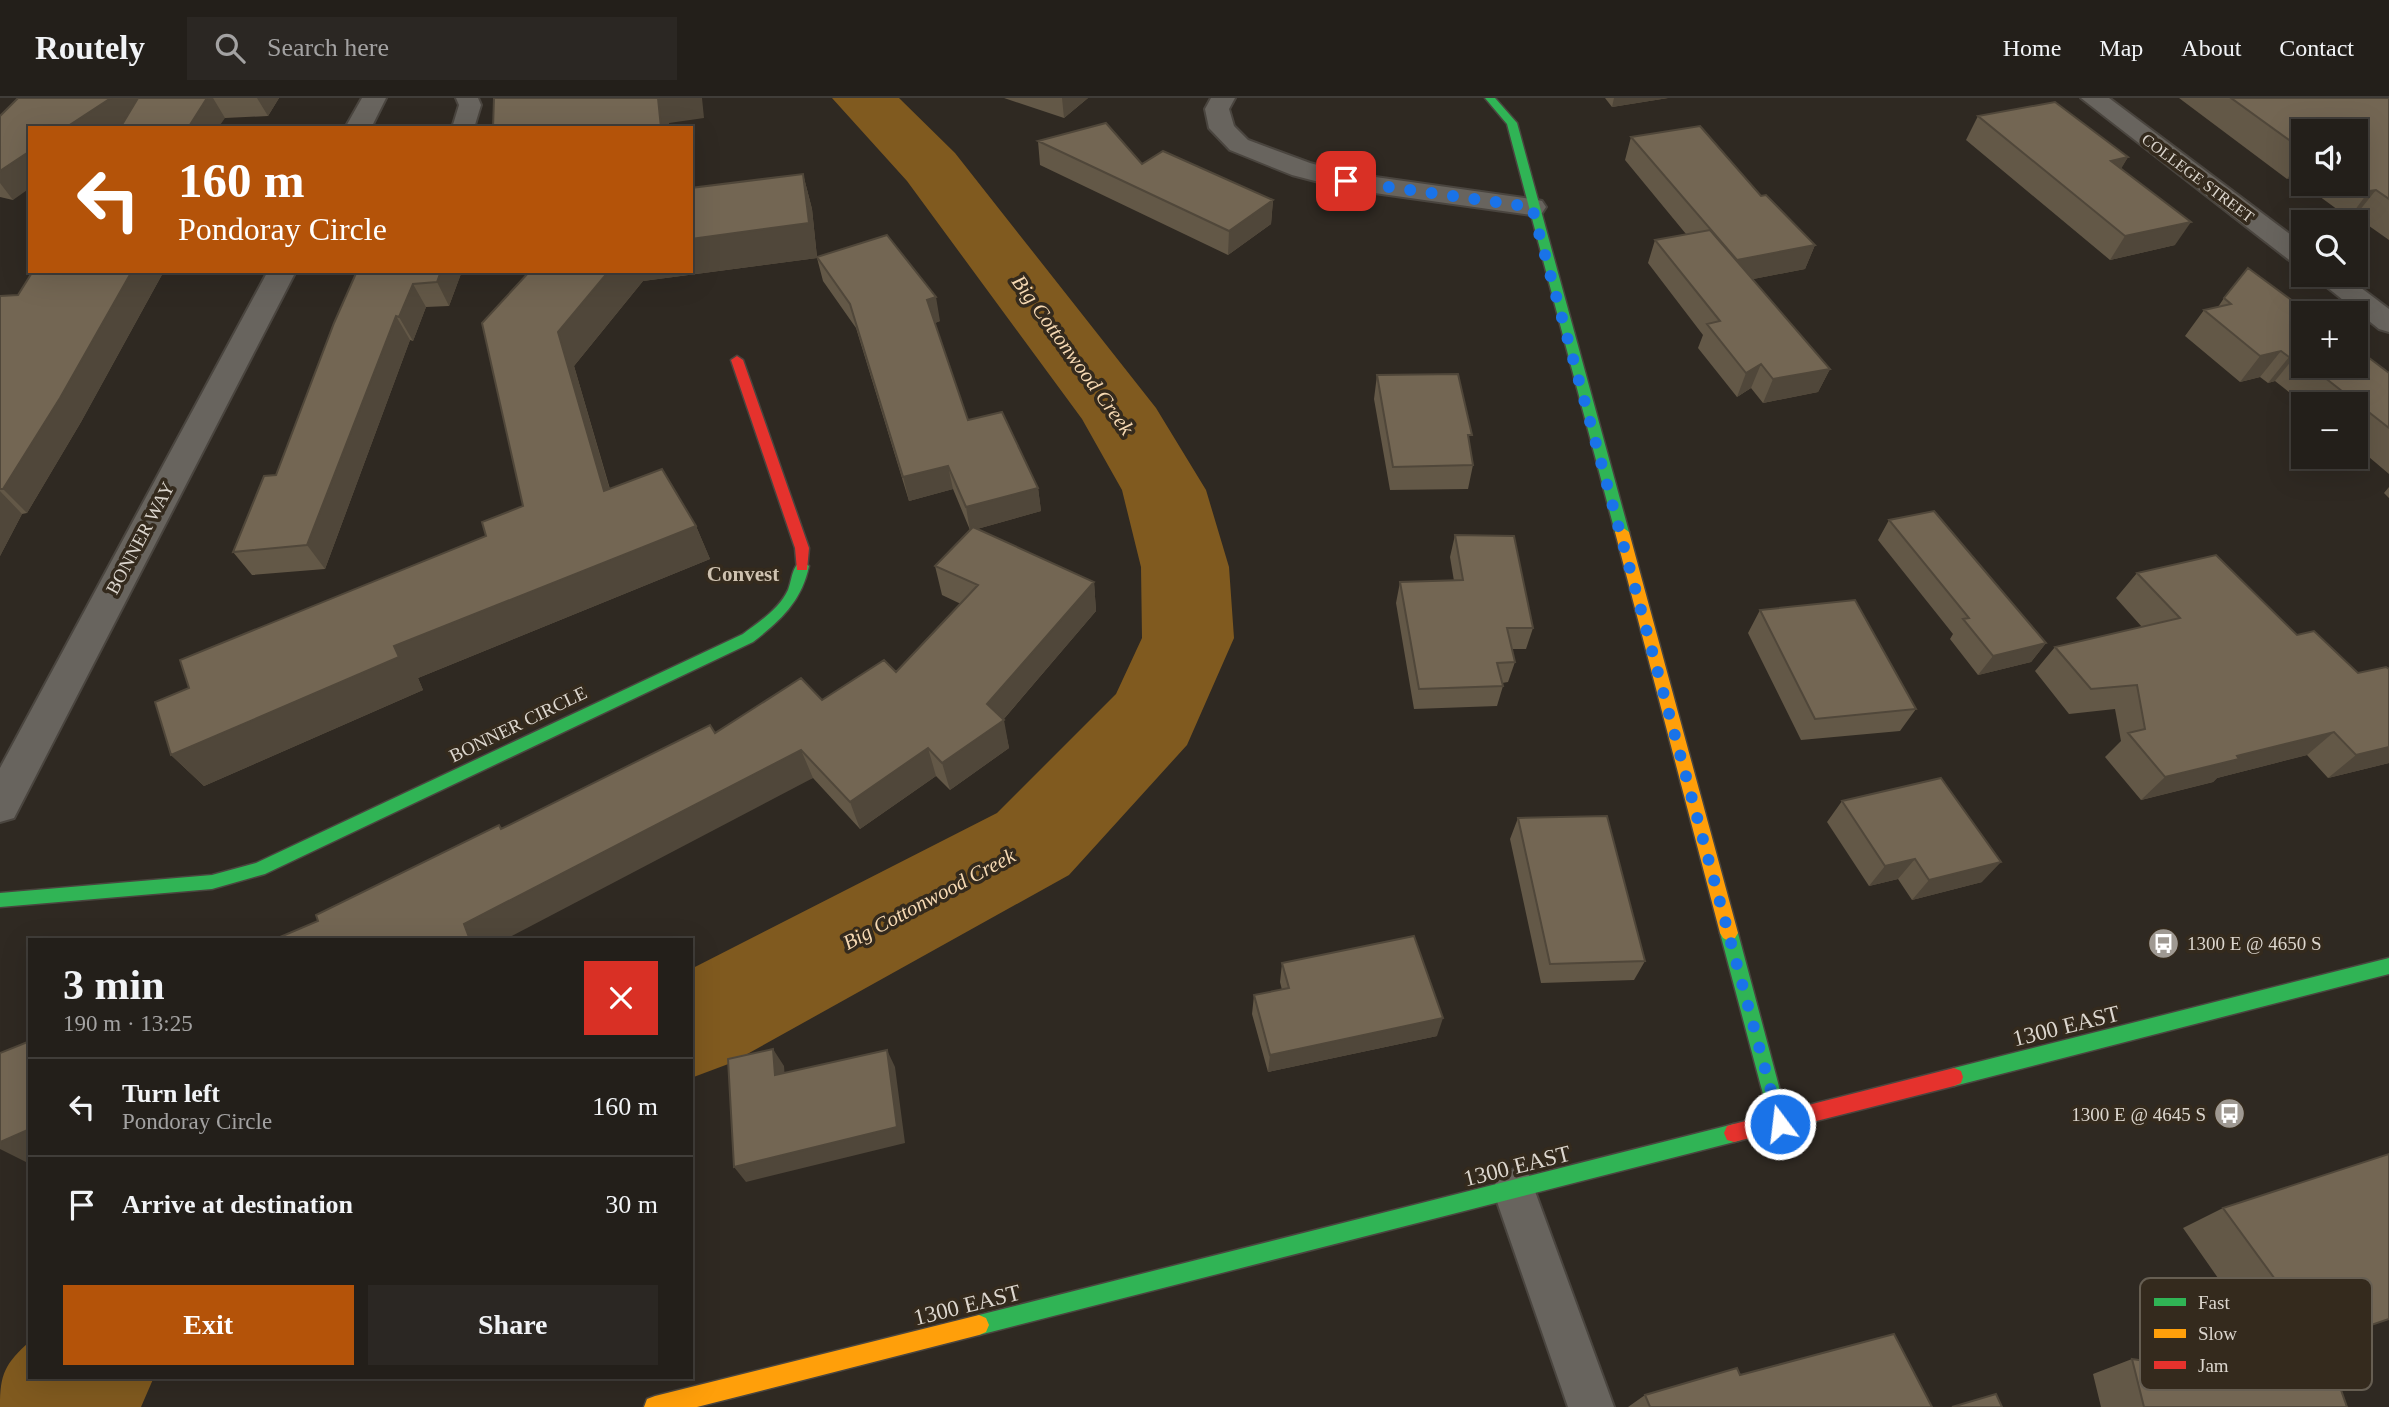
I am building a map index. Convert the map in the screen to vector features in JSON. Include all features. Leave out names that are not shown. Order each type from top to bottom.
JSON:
[{"type":"street","points":[[359,126],[373,98]]},
{"type":"street","points":[[1223,98],[1217,110],[1222,128],[1239,145],[1264,157],[1346,181],[1532,207]]},
{"type":"street","points":[[1490,98],[1512,123],[1532,207],[1780,1124]]},
{"type":"street","name":"COLLEGE STREET","points":[[2093,98],[2291,248]]},
{"type":"street","name":"BONNER WAY","points":[[0,806],[281,273]]},
{"type":"street","points":[[2342,287],[2389,323]]},
{"type":"street","name":"BONNER CIRCLE","points":[[0,900],[212,882],[259,869],[748,638],[789,606],[803,578],[802,548],[737,360]]},
{"type":"street","name":"1300 EAST","points":[[655,1407],[1780,1124],[2389,966]]},
{"type":"lane","points":[[464,126],[470,105],[467,98]]},
{"type":"lane","points":[[1514,1190],[1591,1407]]},
{"type":"building","points":[[18,98],[111,98],[68,126],[28,126],[28,152],[0,171],[0,116]]},
{"type":"building","points":[[138,98],[207,98],[189,126],[121,126]]},
{"type":"building","points":[[494,98],[658,98],[661,126],[493,126]]},
{"type":"building","points":[[2231,98],[2389,98],[2389,199],[2376,190],[2368,190],[2368,119],[2291,119],[2291,141]]},
{"type":"building","points":[[2055,102],[2128,157],[2111,161],[2191,222],[2125,236],[1978,116]]},
{"type":"building","points":[[1106,123],[1142,164],[1163,151],[1273,200],[1229,231],[1038,141]]},
{"type":"building","points":[[1700,126],[1761,196],[1766,195],[1815,245],[1737,260],[1631,137]]},
{"type":"building","points":[[803,174],[809,223],[693,239],[693,188]]},
{"type":"building","points":[[1710,230],[1830,369],[1773,379],[1761,364],[1746,373],[1707,324],[1720,321],[1655,240]]},
{"type":"building","points":[[887,235],[936,297],[927,300],[968,420],[1002,412],[1038,488],[966,507],[948,466],[903,477],[850,304],[817,257]]},
{"type":"building","points":[[2248,268],[2293,301],[2291,356],[2281,351],[2260,356],[2204,310],[2231,304],[2224,298]]},
{"type":"building","points":[[32,273],[131,273],[60,398],[3,489],[0,489],[0,296],[18,295]]},
{"type":"building","points":[[356,273],[440,273],[437,282],[413,284],[399,317],[396,316],[307,545],[233,552],[264,476],[276,475],[334,323]]},
{"type":"building","points":[[528,273],[607,273],[558,332],[604,491],[662,469],[696,526],[394,646],[399,657],[171,755],[155,702],[189,688],[180,660],[486,536],[482,522],[523,506],[482,323]]},
{"type":"building","points":[[2368,357],[2389,373],[2389,428],[2368,412],[2368,392],[2343,392],[2325,378],[2368,378]]},
{"type":"building","points":[[1458,374],[1472,435],[1468,435],[1473,465],[1393,467],[1377,375]]},
{"type":"building","points":[[1934,511],[2046,643],[1993,656],[1963,619],[1969,618],[1889,520]]},
{"type":"building","points":[[973,527],[1094,582],[987,704],[1004,720],[942,763],[928,748],[850,802],[801,750],[464,924],[469,938],[278,938],[318,921],[316,915],[499,825],[501,829],[710,725],[715,733],[801,678],[822,700],[884,660],[896,672],[978,585],[935,566]]},
{"type":"building","points":[[1455,535],[1514,536],[1533,628],[1507,628],[1515,662],[1497,663],[1503,686],[1419,689],[1400,582],[1463,580]]},
{"type":"building","points":[[2216,555],[2297,635],[2314,631],[2358,673],[2386,667],[2389,669],[2389,747],[2356,755],[2334,732],[2165,777],[2128,733],[2145,729],[2137,685],[2091,689],[2055,647],[2180,618],[2137,573]]},
{"type":"building","points":[[1855,600],[1916,709],[1815,719],[1760,610]]},
{"type":"building","points":[[1941,778],[2001,862],[1929,880],[1915,859],[1885,866],[1842,801]]},
{"type":"building","points":[[1607,816],[1645,961],[1550,964],[1518,818]]},
{"type":"building","points":[[1414,936],[1443,1018],[1270,1055],[1254,995],[1289,988],[1282,963]]},
{"type":"building","points":[[28,1042],[28,1130],[0,1142],[0,1053]]},
{"type":"building","points":[[773,1049],[775,1075],[887,1050],[897,1127],[734,1167],[728,1059]]},
{"type":"building","points":[[2389,1154],[2389,1319],[2372,1325],[2372,1278],[2274,1278],[2223,1208]]},
{"type":"building","points":[[1894,1334],[1932,1407],[1650,1407],[1645,1395],[1737,1368],[1740,1375]]},
{"type":"building","points":[[2132,1359],[2140,1360],[2140,1390],[2341,1390],[2347,1407],[2144,1407]]},
{"type":"building","points":[[1996,1394],[2002,1407],[1952,1407]]},
{"type":"waterway","name":"Big Cottonwood Creek","points":[[693,1025],[1033,844],[1153,718],[1188,638],[1185,567],[1164,490],[1116,408],[931,167],[863,98]]},
{"type":"waterway","name":"Big Cottonwood Creek","points":[[56,1407],[86,1379]]},
{"type":"traffic: fast","points":[[1490,98],[1512,123],[1622,532]]},
{"type":"traffic: fast","points":[[0,900],[212,882],[259,869],[748,638],[776,615],[790,599],[802,566]]},
{"type":"traffic: fast","points":[[1729,933],[1780,1124]]},
{"type":"traffic: fast","points":[[1954,1077],[2389,966]]},
{"type":"traffic: fast","points":[[979,1325],[1734,1133]]},
{"type":"traffic: slow","points":[[1622,532],[1729,933]]},
{"type":"traffic: slow","points":[[655,1407],[979,1325]]},
{"type":"traffic: jam","points":[[737,360],[802,548],[802,566]]},
{"type":"traffic: jam","points":[[1734,1133],[1954,1077]]},
{"type":"place","name":"1300 E @ 4650 S","points":[[2164,943]]},
{"type":"place","name":"1300 E @ 4645 S","points":[[2229,1114]]},
{"type":"district","name":"Convest","points":[[743,574]]},
{"type":"route","points":[[1346,181],[1532,207],[1780,1124]]}]
